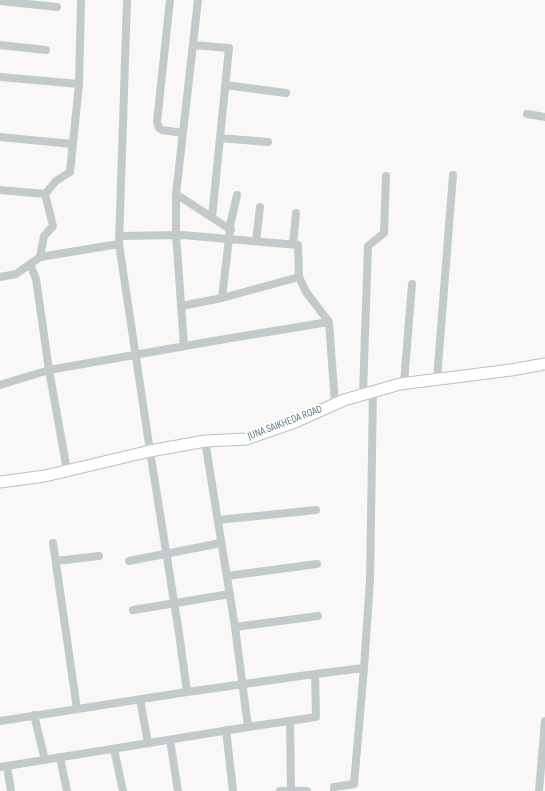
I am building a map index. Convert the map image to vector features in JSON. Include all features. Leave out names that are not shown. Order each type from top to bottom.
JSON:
[{"type":"main road","name":"JUNA SAIKHEDA ROAD","points":[[0,482],[45,476],[150,451],[205,441],[246,439],[295,422],[344,400],[404,383],[511,370],[545,364]]},
{"type":"street","points":[[45,194],[56,181],[70,172],[79,84],[81,0]]},
{"type":"street","points":[[127,0],[119,240],[135,355],[187,692]]},
{"type":"street","points":[[170,0],[157,122],[159,128],[162,130],[183,133]]},
{"type":"street","points":[[184,346],[176,235],[176,194],[198,0]]},
{"type":"street","points":[[0,1],[57,7]]},
{"type":"street","points":[[0,45],[46,50]]},
{"type":"street","points":[[193,46],[229,48],[212,217]]},
{"type":"street","points":[[0,77],[79,84]]},
{"type":"street","points":[[225,85],[286,92]]},
{"type":"street","points":[[527,114],[545,117]]},
{"type":"street","points":[[0,137],[72,144]]},
{"type":"street","points":[[220,138],[268,142]]},
{"type":"street","points":[[437,379],[453,175]]},
{"type":"street","points":[[334,791],[334,787],[354,784],[364,668],[370,580],[368,246],[384,233],[386,176]]},
{"type":"street","points":[[0,190],[45,194]]},
{"type":"street","points":[[40,257],[44,236],[53,226],[45,194]]},
{"type":"street","points":[[176,194],[231,230]]},
{"type":"street","points":[[222,298],[231,221],[237,195]]},
{"type":"street","points":[[256,241],[260,207]]},
{"type":"street","points":[[293,244],[296,213]]},
{"type":"street","points":[[0,277],[16,274],[40,257],[119,240],[176,235],[298,245],[299,277],[306,292],[329,322],[335,404]]},
{"type":"street","points":[[30,264],[36,279],[49,370],[67,470]]},
{"type":"street","points":[[182,306],[222,298],[299,277]]},
{"type":"street","points":[[404,383],[412,284]]},
{"type":"street","points":[[0,385],[49,370],[329,322]]},
{"type":"street","points":[[205,441],[235,627],[248,727]]},
{"type":"street","points":[[218,520],[316,510]]},
{"type":"street","points":[[53,543],[77,709]]},
{"type":"street","points":[[129,561],[222,543]]},
{"type":"street","points":[[56,561],[99,556]]},
{"type":"street","points":[[227,576],[318,564]]},
{"type":"street","points":[[133,610],[230,594]]},
{"type":"street","points":[[235,627],[318,616]]},
{"type":"street","points":[[0,721],[187,692],[364,668]]},
{"type":"street","points":[[11,791],[3,767],[226,730],[316,717],[315,674]]},
{"type":"street","points":[[140,699],[148,743]]},
{"type":"street","points":[[34,715],[45,760]]},
{"type":"street","points":[[290,721],[291,790]]},
{"type":"street","points":[[540,791],[545,721]]},
{"type":"street","points":[[226,730],[233,791]]},
{"type":"street","points":[[170,740],[178,791]]},
{"type":"street","points":[[114,749],[123,791]]},
{"type":"street","points":[[60,757],[67,791]]},
{"type":"street","points":[[280,791],[307,791]]}]
